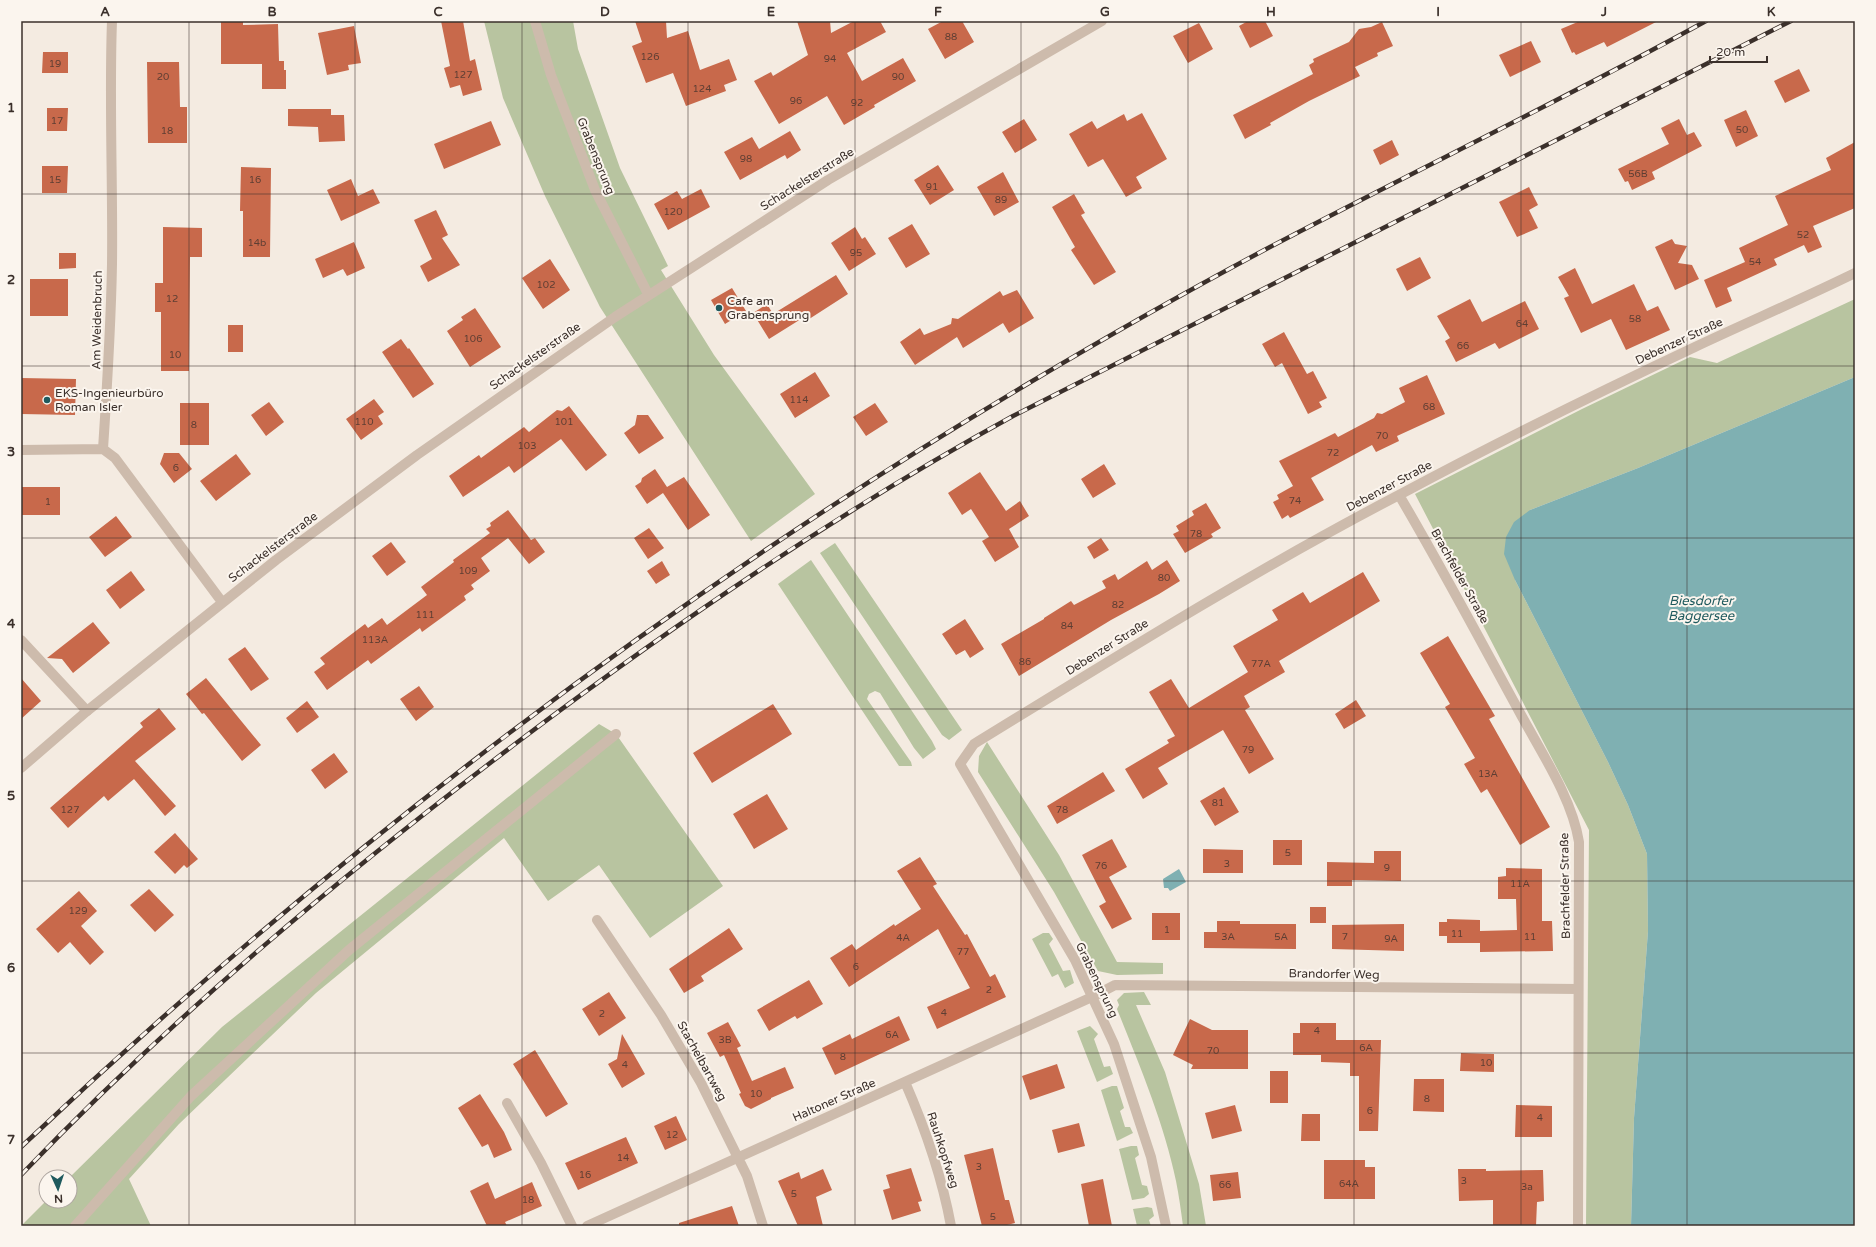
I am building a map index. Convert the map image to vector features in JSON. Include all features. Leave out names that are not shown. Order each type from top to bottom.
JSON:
[{"type":"street","name":"Am Weidenbruch","points":[[103,449],[109,376],[112,278],[110,95],[112,21]]},
{"type":"street","name":"Grabensprung","points":[[535,21],[551,75],[595,190],[648,294]]},
{"type":"street","name":"Schackelsterstraße","points":[[21,768],[87,711],[222,602],[417,455],[648,294],[828,180],[1091,23],[1102,21]]},
{"type":"street","name":"Debenzer Straße","points":[[960,764],[974,744],[1164,627],[1288,555],[1399,495],[1567,409],[1855,273]]},
{"type":"street","points":[[21,450],[103,449],[115,458],[222,602]]},
{"type":"street","name":"Brachfelder Straße","points":[[1399,495],[1433,553],[1542,754],[1576,824],[1580,842],[1578,989],[1578,1226]]},
{"type":"street","points":[[21,640],[87,711]]},
{"type":"street","points":[[74,1226],[191,1096],[349,950],[616,734]]},
{"type":"street","name":"Grabensprung","points":[[960,764],[1075,960],[1114,1044],[1151,1157],[1166,1226]]},
{"type":"street","name":"Stachelbartweg","points":[[597,920],[660,1015],[701,1082],[747,1176],[763,1226]]},
{"type":"street","name":"Brandorfer Weg","points":[[1092,997],[1115,985],[1578,989]]},
{"type":"street","name":"Haltoner Straße","points":[[587,1226],[1092,997]]},
{"type":"street","name":"Rauhkopfweg","points":[[905,1082],[914,1101],[939,1178],[952,1226]]},
{"type":"street","points":[[507,1103],[541,1163],[572,1226]]},
{"type":"green space","points":[[484,21],[573,21],[578,49],[620,168],[668,266],[661,270],[714,355],[815,494],[751,541],[600,307],[545,196],[503,98]]},
{"type":"green space","points":[[1855,299],[1855,377],[1638,468],[1530,510],[1515,580],[1608,762],[1628,805],[1647,854],[1648,931],[1634,1118],[1631,1226],[1586,1226],[1589,830],[1415,494],[1582,409],[1690,357],[1717,363]]},
{"type":"green space","points":[[835,543],[962,730],[949,740],[942,735],[820,553]]},
{"type":"green space","points":[[811,560],[936,749],[923,759],[914,748],[880,693],[875,691],[869,694],[867,699],[911,762],[912,766],[899,766],[778,584]]},
{"type":"green space","points":[[599,724],[616,734],[723,886],[650,938],[599,865],[548,901],[504,838],[316,993],[179,1124],[129,1179],[151,1226],[21,1226],[38,1209],[78,1209],[78,1169],[222,1027]]},
{"type":"green space","points":[[987,742],[1059,855],[1117,962],[1163,963],[1163,974],[1117,975],[1098,971],[1054,892],[978,772],[979,756]]},
{"type":"green space","points":[[1043,933],[1049,933],[1053,939],[1049,944],[1063,971],[1070,970],[1074,983],[1065,988],[1058,974],[1052,977],[1032,939]]},
{"type":"green space","points":[[1144,992],[1151,1005],[1136,1005],[1165,1072],[1199,1184],[1206,1226],[1183,1226],[1176,1181],[1165,1137],[1117,1009],[1119,1005],[1117,1000],[1124,993]]},
{"type":"green space","points":[[1090,1026],[1098,1034],[1094,1039],[1104,1067],[1110,1066],[1113,1074],[1097,1082],[1077,1031]]},
{"type":"green space","points":[[1112,1086],[1117,1086],[1124,1108],[1120,1111],[1125,1127],[1130,1127],[1133,1133],[1117,1141],[1101,1090]]},
{"type":"green space","points":[[1137,1146],[1139,1155],[1135,1158],[1142,1185],[1147,1186],[1149,1194],[1144,1198],[1132,1200],[1119,1149]]},
{"type":"green space","points":[[1147,1207],[1152,1208],[1154,1216],[1149,1220],[1151,1226],[1137,1226],[1133,1209]]},
{"type":"water","name":"Biesdorfer Baggersee","points":[[1855,377],[1855,1226],[1631,1226],[1634,1118],[1648,931],[1647,854],[1628,805],[1608,762],[1515,580],[1504,554],[1506,537],[1514,522],[1530,510],[1638,468]]},
{"type":"water","points":[[1179,869],[1186,882],[1170,891],[1168,888],[1164,888],[1163,879]]},
{"type":"building","points":[[221,21],[243,21],[243,25],[278,24],[279,61],[284,61],[284,70],[286,70],[286,89],[262,89],[262,64],[221,64]]},
{"type":"building","points":[[441,21],[463,21],[470,61],[475,59],[482,90],[463,96],[460,85],[450,88],[444,68],[450,66]]},
{"type":"building","points":[[635,21],[666,21],[667,38],[688,31],[700,70],[729,59],[737,80],[724,85],[726,91],[686,106],[673,73],[646,83],[632,46],[642,42]]},
{"type":"building","points":[[797,21],[830,21],[831,33],[854,21],[880,21],[886,32],[847,53],[862,81],[903,58],[916,81],[874,105],[875,107],[844,125],[827,96],[779,124],[754,81],[771,72],[773,76],[808,55]]},
{"type":"building","points":[[943,21],[962,21],[974,42],[945,59],[928,29]]},
{"type":"building","points":[[1248,21],[1265,21],[1273,36],[1250,48],[1239,26]]},
{"type":"building","points":[[1580,21],[1658,21],[1607,47],[1604,42],[1576,55],[1574,52],[1572,53],[1561,29]]},
{"type":"building","points":[[1382,22],[1393,46],[1377,53],[1378,56],[1355,67],[1360,76],[1309,101],[1270,123],[1271,125],[1245,139],[1233,115],[1313,74],[1309,65],[1314,62],[1313,59],[1349,42],[1359,29],[1371,27]]},
{"type":"building","points":[[1199,23],[1213,49],[1188,63],[1173,36]]},
{"type":"building","points":[[354,26],[361,63],[348,65],[349,70],[327,75],[318,33]]},
{"type":"building","points":[[1531,41],[1541,62],[1510,77],[1499,55]]},
{"type":"building","points":[[43,52],[68,52],[68,73],[42,73]]},
{"type":"building","points":[[147,62],[179,62],[180,107],[187,107],[187,143],[148,143]]},
{"type":"building","points":[[1799,69],[1810,91],[1785,103],[1774,81]]},
{"type":"building","points":[[47,108],[68,108],[67,131],[47,131]]},
{"type":"building","points":[[288,109],[331,109],[331,115],[344,115],[345,141],[319,142],[318,127],[288,126]]},
{"type":"building","points":[[1746,110],[1758,136],[1736,147],[1724,120]]},
{"type":"building","points":[[1142,113],[1167,159],[1136,177],[1142,188],[1126,197],[1103,159],[1088,167],[1069,134],[1092,121],[1097,129],[1124,114],[1127,121]]},
{"type":"building","points":[[1024,119],[1037,140],[1015,153],[1002,132]]},
{"type":"building","points":[[1679,119],[1687,135],[1694,132],[1702,146],[1652,172],[1655,179],[1632,190],[1628,181],[1625,182],[1618,169],[1669,144],[1661,128]]},
{"type":"building","points":[[491,121],[501,145],[444,169],[434,144]]},
{"type":"building","points":[[790,131],[801,150],[787,159],[785,155],[740,180],[724,152],[752,137],[759,149]]},
{"type":"building","points":[[1392,140],[1399,155],[1380,165],[1373,150]]},
{"type":"building","points":[[1855,142],[1855,208],[1813,226],[1822,247],[1808,253],[1804,245],[1774,259],[1777,265],[1727,288],[1732,301],[1716,308],[1704,280],[1745,262],[1739,248],[1788,225],[1775,196],[1831,170],[1826,158]]},
{"type":"building","points":[[938,165],[954,190],[930,205],[914,180]]},
{"type":"building","points":[[42,166],[68,166],[67,193],[42,193]]},
{"type":"building","points":[[241,167],[271,168],[270,257],[243,257],[243,211],[240,211]]},
{"type":"building","points":[[1003,172],[1019,202],[994,216],[977,187]]},
{"type":"building","points":[[351,179],[358,196],[373,189],[380,203],[341,221],[327,190]]},
{"type":"building","points":[[1529,187],[1538,205],[1529,210],[1538,228],[1517,237],[1499,202]]},
{"type":"building","points":[[701,189],[710,207],[668,230],[654,204],[677,191],[682,199]]},
{"type":"building","points":[[1074,194],[1085,213],[1081,215],[1116,272],[1094,285],[1071,250],[1075,247],[1052,207]]},
{"type":"building","points":[[436,210],[448,235],[442,238],[460,265],[428,282],[420,266],[432,259],[414,220]]},
{"type":"building","points":[[912,224],[930,254],[906,268],[888,238]]},
{"type":"building","points":[[163,227],[202,228],[202,257],[190,257],[189,371],[161,371],[161,312],[155,312],[155,283],[163,283]]},
{"type":"building","points":[[855,227],[862,239],[865,237],[876,254],[849,271],[831,243]]},
{"type":"building","points":[[1672,239],[1675,244],[1687,246],[1678,263],[1692,265],[1699,279],[1675,290],[1655,247]]},
{"type":"building","points":[[354,242],[365,268],[347,276],[343,269],[323,278],[315,259]]},
{"type":"building","points":[[59,253],[76,253],[76,268],[59,269]]},
{"type":"building","points":[[1420,257],[1431,278],[1407,291],[1396,269]]},
{"type":"building","points":[[550,259],[570,290],[543,309],[522,278]]},
{"type":"building","points":[[1575,268],[1592,304],[1634,284],[1647,311],[1658,306],[1670,330],[1626,350],[1611,319],[1581,333],[1564,298],[1569,296],[1558,277]]},
{"type":"building","points":[[836,275],[848,294],[803,323],[801,319],[769,339],[753,313],[767,304],[773,314]]},
{"type":"building","points":[[30,279],[68,279],[68,316],[30,316]]},
{"type":"building","points":[[732,288],[746,311],[725,324],[711,300]]},
{"type":"building","points":[[1017,290],[1034,318],[1009,333],[1003,323],[963,348],[957,337],[915,365],[900,342],[920,328],[924,335],[951,324],[952,318],[958,319],[1000,291],[1003,296]]},
{"type":"building","points":[[1470,299],[1482,322],[1525,301],[1539,329],[1499,349],[1495,343],[1456,362],[1445,341],[1450,338],[1437,316]]},
{"type":"building","points":[[475,308],[501,347],[470,367],[447,331],[463,320],[461,317]]},
{"type":"building","points":[[228,325],[243,325],[243,352],[228,352]]},
{"type":"building","points":[[1284,332],[1307,374],[1313,371],[1327,398],[1319,402],[1322,407],[1308,414],[1282,363],[1275,367],[1262,344]]},
{"type":"building","points":[[401,339],[434,384],[413,398],[382,352]]},
{"type":"building","points":[[815,372],[830,396],[795,418],[780,394]]},
{"type":"building","points":[[1427,375],[1445,414],[1397,436],[1399,441],[1376,452],[1372,445],[1311,478],[1324,500],[1290,518],[1288,515],[1282,519],[1273,502],[1279,499],[1277,495],[1293,486],[1279,461],[1335,433],[1338,437],[1374,418],[1377,413],[1382,414],[1405,402],[1399,388]]},
{"type":"building","points":[[21,378],[76,379],[75,415],[21,414]]},
{"type":"building","points":[[374,399],[384,412],[378,416],[383,424],[361,440],[346,419]]},
{"type":"building","points":[[269,402],[284,422],[266,436],[251,415]]},
{"type":"building","points":[[180,403],[209,403],[209,445],[180,445]]},
{"type":"building","points":[[875,403],[888,422],[866,436],[853,417]]},
{"type":"building","points":[[569,406],[607,455],[586,471],[561,439],[514,473],[509,466],[463,497],[449,476],[479,455],[481,458],[524,427],[529,432],[557,410],[562,411]]},
{"type":"building","points":[[637,415],[648,415],[664,438],[639,454],[624,433],[635,425]]},
{"type":"building","points":[[164,453],[179,453],[192,469],[174,483],[160,464]]},
{"type":"building","points":[[236,454],[251,474],[216,501],[200,481]]},
{"type":"building","points":[[1104,464],[1116,484],[1093,498],[1081,479]]},
{"type":"building","points":[[655,469],[667,487],[684,477],[710,515],[688,530],[663,493],[647,504],[635,486],[641,482],[642,478]]},
{"type":"building","points":[[980,472],[1006,511],[1020,501],[1029,516],[1009,529],[1019,547],[995,562],[982,541],[989,537],[971,509],[962,515],[948,493]]},
{"type":"building","points":[[21,487],[60,487],[60,515],[21,515]]},
{"type":"building","points":[[1206,503],[1221,528],[1211,534],[1213,537],[1185,553],[1173,534],[1179,531],[1176,526],[1194,515],[1192,511]]},
{"type":"building","points":[[508,510],[531,540],[535,538],[545,552],[529,564],[508,538],[481,558],[490,571],[471,585],[474,589],[464,596],[466,600],[422,632],[420,628],[371,664],[368,660],[327,690],[314,672],[325,664],[320,658],[365,624],[368,628],[382,618],[387,625],[427,595],[421,587],[454,562],[453,560],[490,533],[486,529],[491,526],[490,523]]},
{"type":"building","points":[[116,516],[132,537],[105,557],[89,537]]},
{"type":"building","points":[[649,528],[664,548],[648,559],[634,538]]},
{"type":"building","points":[[1101,538],[1109,550],[1094,559],[1087,547]]},
{"type":"building","points":[[391,542],[406,562],[387,576],[372,556]]},
{"type":"building","points":[[1167,560],[1180,581],[1111,620],[1019,676],[1001,644],[1044,619],[1071,601],[1074,605],[1106,588],[1102,581],[1115,574],[1118,580],[1147,561],[1152,570]]},
{"type":"building","points":[[662,561],[670,575],[656,584],[647,571]]},
{"type":"building","points":[[131,571],[145,590],[120,609],[106,590]]},
{"type":"building","points":[[1363,572],[1380,601],[1279,661],[1285,672],[1244,696],[1250,707],[1245,710],[1274,759],[1249,774],[1223,730],[1158,768],[1168,784],[1143,799],[1125,769],[1169,743],[1167,740],[1175,736],[1149,692],[1171,679],[1189,708],[1248,672],[1233,646],[1278,620],[1272,610],[1303,592],[1310,603]]},
{"type":"building","points":[[965,619],[984,649],[970,658],[965,650],[956,655],[942,634]]},
{"type":"building","points":[[93,622],[110,643],[73,673],[62,659],[47,658]]},
{"type":"building","points":[[1448,636],[1495,716],[1489,719],[1550,827],[1520,845],[1487,789],[1481,793],[1464,764],[1475,758],[1445,707],[1450,704],[1420,653]]},
{"type":"building","points":[[245,647],[269,679],[251,691],[228,659]]},
{"type":"building","points":[[21,678],[41,701],[21,719]]},
{"type":"building","points":[[206,678],[261,745],[242,761],[204,713],[202,714],[186,694]]},
{"type":"building","points":[[419,686],[434,707],[416,721],[400,699]]},
{"type":"building","points":[[1356,700],[1366,716],[1344,729],[1335,714]]},
{"type":"building","points":[[307,701],[319,717],[297,733],[286,718]]},
{"type":"building","points":[[773,704],[792,734],[712,783],[693,753]]},
{"type":"building","points":[[159,708],[176,729],[135,761],[176,806],[165,816],[134,779],[108,801],[104,796],[68,828],[50,808],[143,727],[140,723]]},
{"type":"building","points":[[334,753],[348,772],[325,789],[311,770]]},
{"type":"building","points":[[1103,772],[1115,791],[1057,824],[1047,806]]},
{"type":"building","points":[[1224,787],[1239,812],[1215,826],[1200,801]]},
{"type":"building","points":[[767,794],[788,829],[754,849],[733,814]]},
{"type":"building","points":[[175,833],[198,859],[187,868],[184,865],[175,874],[154,852]]},
{"type":"building","points":[[1112,839],[1127,867],[1109,877],[1132,919],[1112,929],[1099,906],[1106,902],[1082,855]]},
{"type":"building","points":[[1273,840],[1302,840],[1302,865],[1273,865]]},
{"type":"building","points":[[1203,849],[1243,850],[1243,873],[1203,873]]},
{"type":"building","points":[[1374,851],[1401,851],[1401,881],[1352,880],[1352,886],[1327,886],[1327,862],[1374,863]]},
{"type":"building","points":[[920,857],[937,884],[933,886],[965,935],[967,934],[990,977],[995,974],[1006,997],[937,1029],[927,1007],[970,988],[938,929],[849,987],[830,958],[852,944],[856,950],[894,924],[895,926],[921,909],[897,871]]},
{"type":"building","points":[[1506,868],[1542,869],[1542,921],[1552,921],[1553,951],[1480,952],[1480,943],[1447,943],[1447,936],[1439,936],[1439,922],[1447,922],[1447,919],[1480,920],[1480,931],[1517,930],[1516,899],[1498,899],[1498,877],[1506,876]]},
{"type":"building","points":[[149,889],[174,915],[155,932],[130,905]]},
{"type":"building","points":[[79,891],[97,911],[81,926],[104,952],[90,965],[70,942],[58,953],[36,929]]},
{"type":"building","points":[[1310,907],[1326,907],[1326,923],[1310,923]]},
{"type":"building","points":[[1152,913],[1180,913],[1180,940],[1152,940]]},
{"type":"building","points":[[1217,921],[1240,921],[1240,924],[1296,924],[1296,949],[1204,948],[1204,932],[1217,932]]},
{"type":"building","points":[[1404,924],[1404,951],[1332,949],[1332,925]]},
{"type":"building","points":[[729,928],[743,949],[701,976],[704,981],[684,993],[669,969]]},
{"type":"building","points":[[809,980],[823,1004],[797,1019],[795,1016],[769,1031],[757,1010]]},
{"type":"building","points":[[609,992],[626,1018],[599,1036],[582,1009]]},
{"type":"building","points":[[899,1016],[910,1040],[835,1075],[822,1048],[850,1034],[852,1039]]},
{"type":"building","points":[[1190,1019],[1212,1030],[1248,1030],[1248,1069],[1191,1069],[1193,1065],[1173,1055]]},
{"type":"building","points":[[728,1022],[741,1046],[737,1048],[752,1081],[785,1067],[794,1088],[751,1109],[745,1106],[739,1094],[741,1093],[724,1055],[720,1057],[707,1033]]},
{"type":"building","points":[[1300,1023],[1336,1023],[1336,1040],[1381,1040],[1378,1131],[1359,1131],[1359,1076],[1350,1076],[1350,1063],[1321,1062],[1321,1055],[1293,1055],[1293,1033],[1300,1033]]},
{"type":"building","points":[[622,1034],[645,1074],[622,1088],[608,1064],[617,1059]]},
{"type":"building","points":[[535,1050],[568,1104],[546,1117],[513,1064]]},
{"type":"building","points":[[1461,1053],[1494,1054],[1494,1072],[1460,1071]]},
{"type":"building","points":[[1057,1064],[1065,1088],[1030,1100],[1022,1076]]},
{"type":"building","points":[[1270,1071],[1288,1071],[1288,1103],[1270,1103]]},
{"type":"building","points":[[1414,1079],[1444,1079],[1444,1112],[1413,1111]]},
{"type":"building","points":[[480,1094],[504,1132],[512,1150],[494,1158],[488,1144],[482,1147],[458,1108]]},
{"type":"building","points":[[1235,1105],[1242,1131],[1212,1139],[1205,1113]]},
{"type":"building","points":[[1516,1105],[1552,1106],[1552,1137],[1515,1137]]},
{"type":"building","points":[[1302,1114],[1320,1114],[1320,1141],[1301,1141]]},
{"type":"building","points":[[676,1116],[687,1140],[665,1150],[654,1126]]},
{"type":"building","points":[[1079,1123],[1085,1146],[1058,1153],[1052,1130]]},
{"type":"building","points":[[626,1137],[638,1163],[578,1190],[565,1163]]},
{"type":"building","points":[[993,1148],[1005,1200],[1009,1200],[1015,1223],[1003,1226],[982,1226],[964,1155]]},
{"type":"building","points":[[1324,1160],[1365,1160],[1365,1167],[1375,1167],[1375,1199],[1324,1199]]},
{"type":"building","points":[[911,1168],[922,1201],[918,1202],[921,1211],[892,1220],[883,1190],[890,1188],[886,1175]]},
{"type":"building","points":[[823,1169],[832,1190],[816,1197],[823,1226],[798,1226],[778,1181],[799,1172],[801,1179]]},
{"type":"building","points":[[1458,1169],[1486,1169],[1486,1171],[1543,1170],[1544,1201],[1537,1202],[1536,1226],[1493,1226],[1493,1200],[1459,1201]]},
{"type":"building","points":[[1238,1172],[1241,1198],[1213,1201],[1210,1175]]},
{"type":"building","points":[[1103,1179],[1112,1226],[1089,1226],[1081,1184]]},
{"type":"building","points":[[488,1182],[495,1199],[532,1182],[542,1206],[505,1222],[507,1226],[487,1226],[470,1191]]},
{"type":"building","points":[[732,1206],[739,1226],[679,1226],[679,1223]]},
{"type":"railway","points":[[21,1147],[138,1040],[257,936],[379,835],[504,737],[631,643],[762,553],[894,466],[1029,383],[1209,280],[1324,219],[1598,79],[1706,21]]},
{"type":"railway","points":[[21,1175],[79,1116],[199,1002],[388,842],[519,741],[639,653],[822,529],[949,452],[1013,416],[1791,21]]},
{"type":"place","name":"Cafe am Grabensprung","points":[[719,308]]},
{"type":"place","name":"EKS-Ingenieurbüro Roman Isler","points":[[47,400]]}]
